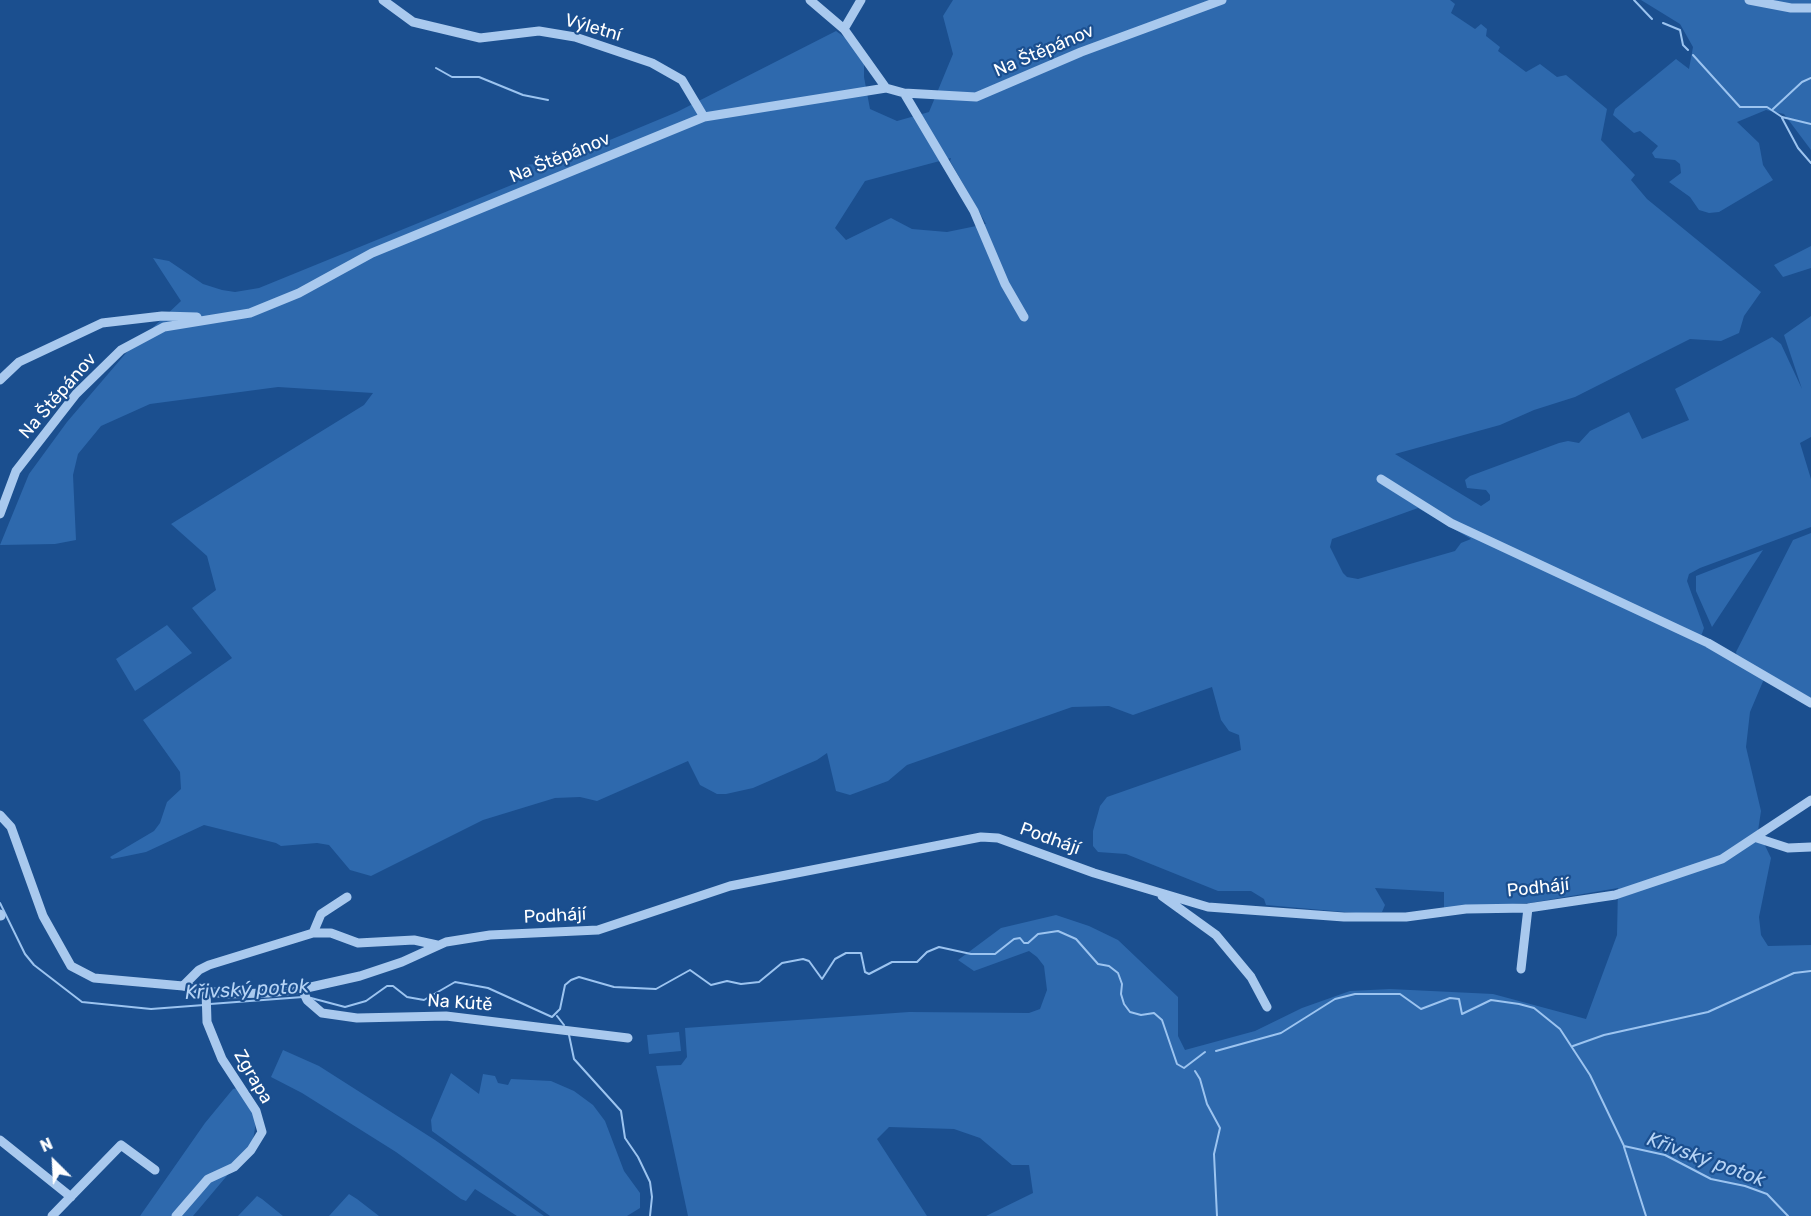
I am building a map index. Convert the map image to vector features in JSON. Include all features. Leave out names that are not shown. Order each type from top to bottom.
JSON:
[{"type":"street","name":"Výletní","points":[[383,0],[413,22],[480,38],[539,31],[574,37],[652,63],[682,81],[704,117]]},
{"type":"street","points":[[810,0],[844,29],[886,88]]},
{"type":"street","points":[[844,29],[861,0]]},
{"type":"street","name":"Na Štěpánov","points":[[0,514],[16,471],[76,394],[121,350],[164,327],[214,317],[250,313],[299,293],[372,253],[704,117],[886,88],[904,93],[976,97],[1092,48],[1222,0]]},
{"type":"street","points":[[1749,0],[1791,8],[1811,8]]},
{"type":"street","points":[[904,93],[974,211],[1005,284],[1024,317]]},
{"type":"street","points":[[0,380],[19,362],[102,322],[162,316],[214,317]]},
{"type":"street","points":[[1380,479],[1451,523],[1708,643],[1811,703]]},
{"type":"street","name":"Podhájí","points":[[0,815],[11,827],[43,916],[71,966],[94,978],[183,986],[224,994],[304,994],[382,969],[437,945],[490,935],[598,930],[730,886],[981,837],[998,838],[1161,894],[1208,907],[1344,917],[1406,917],[1466,909],[1528,908],[1615,895],[1722,859],[1757,838],[1811,800]]},
{"type":"street","points":[[1757,838],[1788,848],[1811,847]]},
{"type":"street","points":[[1161,894],[1170,904],[1216,935],[1251,977],[1267,1007]]},
{"type":"street","points":[[314,933],[321,914],[347,897]]},
{"type":"street","points":[[1521,969],[1528,908]]},
{"type":"street","points":[[183,986],[199,970],[219,961],[314,933],[331,933],[358,943],[414,940],[437,945]]},
{"type":"street","name":"Zgrapa","points":[[176,1216],[208,1179],[234,1167],[251,1150],[262,1132],[256,1111],[222,1059],[207,1022],[206,990]]},
{"type":"street","name":"Na Kútě","points":[[304,994],[322,1012],[357,1018],[446,1016],[628,1038]]},
{"type":"street","points":[[0,1140],[71,1197]]},
{"type":"street","points":[[54,1215],[117,1148],[123,1145],[155,1170]]},
{"type":"shaded area","points":[[953,0],[1450,0],[1455,4],[1451,13],[1475,29],[1481,24],[1487,29],[1486,36],[1500,47],[1498,51],[1526,72],[1540,64],[1557,77],[1566,75],[1607,109],[1601,140],[1635,175],[1631,180],[1647,199],[1761,292],[1744,316],[1739,333],[1721,341],[1690,339],[1575,397],[1534,410],[1500,425],[1395,454],[1481,506],[1490,500],[1490,495],[1486,490],[1467,488],[1465,480],[1470,476],[1559,443],[1568,441],[1579,443],[1590,431],[1629,412],[1642,439],[1689,420],[1675,389],[1772,337],[1781,344],[1802,389],[1784,335],[1811,316],[1811,437],[1800,443],[1811,479],[1811,527],[1700,568],[1689,574],[1687,581],[1704,628],[1699,642],[1764,679],[1750,712],[1746,747],[1761,811],[1758,831],[1771,858],[1759,917],[1761,935],[1768,946],[1811,945],[1811,1216],[986,1216],[1033,1193],[1029,1165],[1012,1165],[980,1138],[954,1129],[889,1127],[877,1139],[927,1216],[688,1216],[656,1066],[681,1065],[687,1057],[685,1028],[909,1012],[1029,1013],[1040,1009],[1047,990],[1044,966],[1029,951],[974,971],[958,960],[1001,928],[1056,915],[1089,926],[1118,940],[1178,997],[1178,1036],[1185,1050],[1255,1031],[1302,1008],[1350,991],[1390,989],[1493,994],[1586,1019],[1617,935],[1618,888],[1530,903],[1444,908],[1444,892],[1375,888],[1385,905],[1382,912],[1356,913],[1266,905],[1264,899],[1251,891],[1218,891],[1126,854],[1098,852],[1093,846],[1093,831],[1100,806],[1107,797],[1241,750],[1239,735],[1229,731],[1221,720],[1212,687],[1133,715],[1109,706],[1072,707],[907,765],[888,781],[850,795],[836,791],[827,753],[817,760],[753,788],[726,794],[717,794],[700,785],[688,761],[597,801],[580,797],[555,798],[483,820],[371,876],[350,870],[329,845],[317,843],[281,846],[204,825],[146,852],[112,859],[110,857],[154,831],[160,823],[167,802],[181,789],[180,772],[143,720],[232,658],[192,608],[216,590],[207,556],[171,524],[364,405],[373,393],[278,387],[150,404],[101,426],[78,454],[73,475],[76,540],[55,544],[0,545],[29,474],[67,422],[126,353],[181,301],[153,258],[169,261],[203,284],[222,290],[235,292],[259,288],[514,184],[523,176],[525,165],[557,162],[677,112],[836,31],[864,51],[864,77],[870,109],[897,121],[929,112],[953,54],[943,16]],"holes":[[[951,158],[950,161],[986,224],[947,232],[912,229],[891,218],[846,240],[835,228],[865,181]],[[1418,508],[1471,539],[1461,543],[1455,551],[1358,579],[1347,577],[1343,573],[1330,547],[1332,539]]]},
{"type":"shaded area","points":[[1641,0],[1811,0],[1811,150],[1784,114],[1766,110],[1737,122],[1759,143],[1763,165],[1773,180],[1719,212],[1709,213],[1699,210],[1690,197],[1669,182],[1681,173],[1680,164],[1675,160],[1655,158],[1652,153],[1658,146],[1640,131],[1634,133],[1613,115],[1615,109],[1676,59],[1689,69],[1693,47],[1680,24]]},
{"type":"shaded area","points":[[1811,246],[1811,268],[1783,277],[1774,265]]},
{"type":"shaded area","points":[[1811,533],[1811,698],[1737,656],[1736,652],[1793,540]]},
{"type":"shaded area","points":[[1763,550],[1712,627],[1696,591],[1696,576]]},
{"type":"shaded area","points":[[167,625],[192,653],[135,691],[116,659]]},
{"type":"shaded area","points":[[679,1032],[681,1051],[649,1054],[647,1035]]},
{"type":"shaded area","points":[[283,1050],[319,1066],[435,1140],[544,1216],[517,1216],[475,1189],[466,1201],[461,1199],[396,1152],[302,1093],[271,1077]]},
{"type":"shaded area","points":[[451,1073],[479,1094],[483,1074],[495,1076],[498,1083],[508,1085],[511,1079],[551,1081],[574,1091],[593,1105],[605,1121],[624,1171],[640,1193],[640,1208],[627,1216],[550,1216],[432,1131],[431,1120]]},
{"type":"shaded area","points":[[237,1088],[249,1104],[256,1122],[252,1146],[193,1216],[140,1216],[205,1123],[233,1089]]},
{"type":"shaded area","points":[[349,1194],[357,1199],[379,1216],[329,1216]]},
{"type":"shaded area","points":[[257,1196],[262,1199],[283,1216],[238,1216]]},
{"type":"waterway","points":[[1634,0],[1652,19]]},
{"type":"waterway","points":[[1663,23],[1680,30],[1683,45],[1688,50]]},
{"type":"waterway","points":[[1693,55],[1740,107],[1767,107],[1782,117],[1811,124]]},
{"type":"waterway","points":[[436,68],[452,77],[479,77],[523,95],[548,100]]},
{"type":"waterway","points":[[1773,109],[1802,82],[1811,78]]},
{"type":"waterway","points":[[1782,118],[1798,148],[1811,163]]},
{"type":"waterway","name":"Křivský potok","points":[[0,903],[25,954],[34,965],[82,1002],[151,1009],[204,1005]]},
{"type":"waterway","name":"Křivský potok","points":[[311,998],[345,1007],[366,1001],[387,986],[393,986],[407,997],[424,1000],[455,982],[488,988],[552,1017],[560,1009],[565,985],[579,977],[614,987],[656,989],[690,970],[711,985],[727,981],[741,984],[759,982],[782,963],[803,959],[809,961],[822,979],[835,959],[846,953],[861,953],[865,972],[869,974],[892,962],[917,962],[927,952],[939,947],[971,954],[995,954],[1014,939],[1020,938],[1024,943],[1028,943],[1038,934],[1058,931],[1076,939],[1098,964],[1109,966],[1118,973],[1122,984],[1121,994],[1124,1004],[1130,1012],[1141,1015],[1154,1013],[1162,1020],[1177,1064],[1184,1068],[1205,1052]]},
{"type":"waterway","points":[[1573,1046],[1604,1035],[1708,1012],[1794,973],[1811,971]]},
{"type":"waterway","name":"Křivský potok","points":[[1216,1051],[1281,1033],[1335,999],[1355,994],[1400,994],[1421,1009],[1450,998],[1459,999],[1462,1014],[1491,1000],[1534,1008],[1560,1029],[1590,1075],[1624,1146],[1665,1155],[1711,1179],[1745,1186],[1767,1194],[1788,1216]]},
{"type":"waterway","name":"Křivský potok","points":[[210,1004],[303,997]]},
{"type":"waterway","points":[[557,1016],[564,1025]]},
{"type":"waterway","points":[[569,1035],[574,1059],[621,1111],[625,1138],[638,1157],[650,1182],[652,1197],[650,1216]]},
{"type":"waterway","points":[[1195,1071],[1200,1079],[1207,1104],[1220,1128],[1214,1154],[1217,1216]]},
{"type":"waterway","points":[[1624,1147],[1646,1216]]}]
